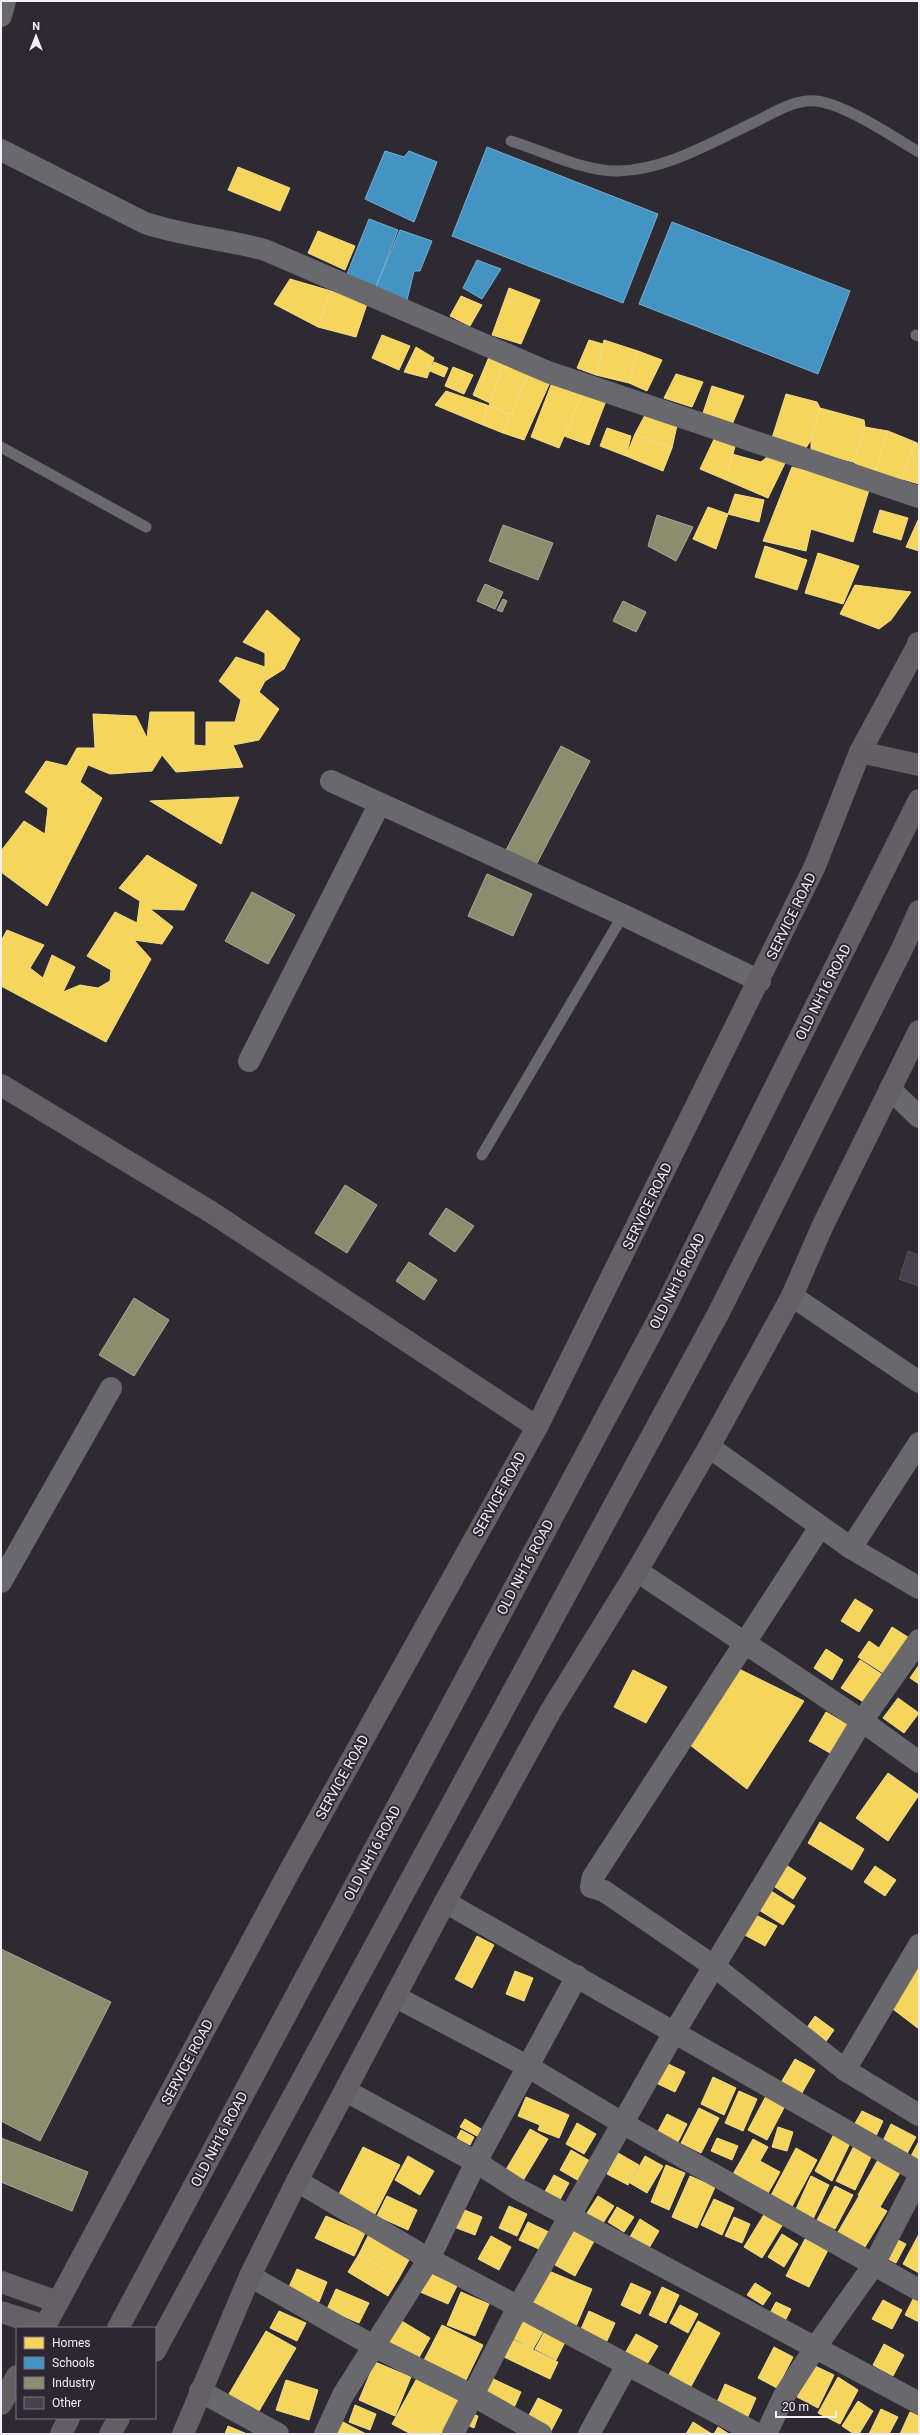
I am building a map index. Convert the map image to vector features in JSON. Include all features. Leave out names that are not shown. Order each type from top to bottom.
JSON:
[{"type":"main road","points":[[919,643],[919,648]]},
{"type":"main road","points":[[860,752],[919,765]]},
{"type":"main road","name":"OLD NH16 ROAD","points":[[119,2327],[665,1307],[917,804],[919,780]]},
{"type":"main road","points":[[156,2349],[718,1314],[902,949],[919,911]]},
{"type":"main road","points":[[61,2434],[68,2419]]},
{"type":"main road","points":[[110,2434],[118,2419]]},
{"type":"street","points":[[1,16],[5,1]]},
{"type":"street","points":[[1,150],[145,223],[165,230],[236,242],[265,250],[548,372],[919,497]]},
{"type":"street","name":"SERVICE ROAD","points":[[45,2327],[293,1865],[537,1427],[713,1070],[760,981],[815,866],[860,752],[919,643]]},
{"type":"street","points":[[331,782],[623,915],[760,981]]},
{"type":"street","points":[[249,1061],[379,805]]},
{"type":"street","points":[[183,2434],[250,2276],[297,2181],[396,1997],[444,1902],[550,1712],[637,1571],[709,1447],[792,1296],[823,1225],[919,1031]]},
{"type":"street","points":[[1,1085],[211,1212],[537,1427]]},
{"type":"street","points":[[890,1089],[919,1117]]},
{"type":"street","points":[[792,1296],[919,1382]]},
{"type":"street","points":[[1,1582],[110,1388]]},
{"type":"street","points":[[851,1548],[919,1443]]},
{"type":"street","points":[[709,1447],[851,1548],[919,1588]]},
{"type":"street","points":[[820,1527],[593,1877],[591,1887],[604,1891],[715,1967],[845,2070],[919,2115]]},
{"type":"street","points":[[637,1571],[862,1720],[919,1762]]},
{"type":"street","points":[[453,2434],[518,2307],[675,2031],[715,1967],[862,1720],[919,1640]]},
{"type":"street","points":[[444,1902],[675,2031],[919,2172]]},
{"type":"street","points":[[845,2070],[919,1945]]},
{"type":"street","points":[[325,2434],[343,2395],[429,2259],[476,2162],[577,1976]]},
{"type":"street","points":[[396,1997],[527,2066],[622,2123],[873,2266],[919,2290]]},
{"type":"street","points":[[346,2091],[476,2162],[518,2189],[919,2403]]},
{"type":"street","points":[[766,2434],[784,2396],[815,2348],[873,2266],[919,2177]]},
{"type":"street","points":[[297,2181],[429,2259],[757,2434]]},
{"type":"street","points":[[250,2276],[374,2347],[472,2395],[541,2434]]},
{"type":"street","points":[[1,2282],[58,2302]]},
{"type":"street","points":[[1,2312],[45,2327]]},
{"type":"street","points":[[589,2434],[627,2365]]},
{"type":"street","points":[[1,2404],[16,2378]]},
{"type":"street","points":[[200,2391],[278,2434]]},
{"type":"lane","points":[[511,141],[595,169],[619,171],[649,166],[684,155],[795,103],[816,101],[845,111],[919,152]]},
{"type":"lane","points":[[1,447],[146,527]]},
{"type":"lane","points":[[482,1155],[623,915]]},
{"type":"building: Homes","points":[[238,167],[290,188],[280,211],[228,190]]},
{"type":"building: Homes","points":[[318,231],[355,246],[345,270],[308,253]]},
{"type":"building: Homes","points":[[290,279],[331,291],[318,327],[274,304]]},
{"type":"building: Homes","points":[[509,288],[540,300],[521,344],[492,335]]},
{"type":"building: Homes","points":[[331,291],[367,304],[356,337],[318,327]]},
{"type":"building: Homes","points":[[461,296],[482,305],[470,326],[450,316]]},
{"type":"building: Homes","points":[[382,335],[410,346],[399,370],[372,358]]},
{"type":"building: Homes","points":[[589,340],[603,344],[596,375],[577,368]]},
{"type":"building: Homes","points":[[604,340],[638,351],[629,383],[596,375]]},
{"type":"building: Homes","points":[[416,347],[434,358],[427,378],[404,372]]},
{"type":"building: Homes","points":[[638,351],[662,360],[647,391],[629,383]]},
{"type":"building: Homes","points":[[489,357],[505,362],[490,403],[473,395]]},
{"type":"building: Homes","points":[[434,362],[448,368],[444,377],[430,371]]},
{"type":"building: Homes","points":[[505,362],[529,372],[511,415],[489,406]]},
{"type":"building: Homes","points":[[453,367],[473,375],[464,394],[445,386]]},
{"type":"building: Homes","points":[[529,372],[551,380],[524,440],[503,433]]},
{"type":"building: Homes","points":[[676,374],[703,382],[692,407],[664,398]]},
{"type":"building: Homes","points":[[555,375],[586,385],[559,448],[531,437]]},
{"type":"building: Homes","points":[[586,385],[609,393],[589,445],[564,436]]},
{"type":"building: Homes","points":[[712,386],[744,396],[731,427],[702,416]]},
{"type":"building: Homes","points":[[446,391],[487,405],[483,425],[435,405]]},
{"type":"building: Homes","points":[[786,394],[817,402],[820,408],[811,440],[804,451],[772,438]]},
{"type":"building: Homes","points":[[487,405],[511,415],[503,433],[483,425]]},
{"type":"building: Homes","points":[[820,408],[864,420],[865,427],[853,462],[811,451],[811,440]]},
{"type":"building: Homes","points":[[646,413],[678,421],[672,448],[635,434]]},
{"type":"building: Homes","points":[[865,427],[888,431],[874,475],[853,462]]},
{"type":"building: Homes","points":[[607,428],[631,436],[626,456],[600,446]]},
{"type":"building: Homes","points":[[888,431],[915,442],[899,486],[874,475]]},
{"type":"building: Homes","points":[[635,434],[672,448],[663,471],[626,456]]},
{"type":"building: Homes","points":[[716,435],[737,439],[726,480],[700,469]]},
{"type":"building: Homes","points":[[915,442],[919,444],[919,484],[902,479]]},
{"type":"building: Homes","points":[[732,454],[761,462],[771,454],[787,459],[768,498],[726,480]]},
{"type":"building: Homes","points":[[792,467],[870,487],[853,542],[811,529],[806,551],[763,541]]},
{"type":"building: Homes","points":[[735,494],[764,500],[759,522],[728,514]]},
{"type":"building: Homes","points":[[708,507],[728,514],[716,549],[693,539]]},
{"type":"building: Homes","points":[[880,510],[908,518],[901,540],[873,532]]},
{"type":"building: Homes","points":[[919,518],[919,551],[906,547]]},
{"type":"building: Homes","points":[[765,546],[807,560],[797,590],[755,577]]},
{"type":"building: Homes","points":[[818,553],[859,566],[843,604],[805,593]]},
{"type":"building: Homes","points":[[855,585],[911,592],[891,620],[879,629],[840,614]]},
{"type":"building: Homes","points":[[267,610],[300,639],[284,669],[265,681],[259,692],[279,709],[259,740],[233,745],[243,767],[176,772],[162,755],[152,771],[110,774],[88,765],[80,782],[102,798],[47,906],[1,872],[1,851],[24,821],[45,834],[48,808],[25,792],[46,761],[67,766],[77,748],[95,748],[93,714],[136,716],[147,738],[150,712],[194,712],[194,745],[206,746],[206,722],[235,722],[241,700],[219,681],[236,657],[265,667],[265,653],[243,642]]},
{"type":"building: Homes","points":[[239,797],[221,844],[150,801]]},
{"type":"building: Homes","points":[[147,855],[197,885],[184,910],[150,909],[173,927],[162,944],[134,940],[151,959],[106,1042],[1,986],[1,941],[7,930],[44,945],[30,968],[43,978],[52,955],[75,967],[63,992],[80,985],[98,988],[110,981],[111,970],[87,956],[115,912],[137,923],[140,901],[119,888]]},
{"type":"building: Homes","points":[[855,1599],[873,1610],[859,1632],[841,1621]]},
{"type":"building: Homes","points":[[892,1627],[911,1639],[888,1676],[858,1657],[869,1641],[879,1648]]},
{"type":"building: Homes","points":[[826,1649],[843,1660],[832,1680],[814,1668]]},
{"type":"building: Homes","points":[[860,1660],[883,1675],[865,1703],[841,1688]]},
{"type":"building: Homes","points":[[919,1665],[919,1684],[910,1678]]},
{"type":"building: Homes","points":[[739,1669],[804,1701],[747,1789],[690,1745]]},
{"type":"building: Homes","points":[[633,1670],[667,1687],[646,1723],[614,1707]]},
{"type":"building: Homes","points":[[898,1698],[919,1713],[904,1733],[883,1718]]},
{"type":"building: Homes","points":[[826,1712],[848,1725],[830,1753],[809,1741]]},
{"type":"building: Homes","points":[[888,1773],[919,1795],[888,1841],[856,1818]]},
{"type":"building: Homes","points":[[820,1822],[864,1849],[852,1870],[808,1843]]},
{"type":"building: Homes","points":[[786,1865],[806,1878],[793,1899],[772,1885]]},
{"type":"building: Homes","points":[[875,1866],[896,1880],[885,1896],[864,1882]]},
{"type":"building: Homes","points":[[771,1891],[795,1906],[783,1925],[759,1910]]},
{"type":"building: Homes","points":[[754,1914],[777,1926],[765,1946],[743,1934]]},
{"type":"building: Homes","points":[[477,1936],[494,1945],[472,1988],[455,1979]]},
{"type":"building: Homes","points":[[919,1958],[919,2029],[885,2003]]},
{"type":"building: Homes","points":[[515,1971],[533,1978],[524,2001],[506,1994]]},
{"type":"building: Homes","points":[[815,2016],[834,2030],[820,2050],[801,2036]]},
{"type":"building: Homes","points":[[795,2059],[815,2070],[799,2098],[779,2086]]},
{"type":"building: Homes","points":[[666,2063],[685,2072],[675,2092],[656,2083]]},
{"type":"building: Homes","points":[[713,2077],[736,2088],[724,2115],[701,2104]]},
{"type":"building: Homes","points":[[739,2091],[757,2099],[743,2131],[725,2123]]},
{"type":"building: Homes","points":[[767,2094],[786,2104],[767,2140],[748,2130]]},
{"type":"building: Homes","points":[[526,2097],[569,2115],[559,2138],[538,2130],[540,2125],[518,2116]]},
{"type":"building: Homes","points":[[699,2108],[719,2118],[701,2153],[681,2143]]},
{"type":"building: Homes","points":[[862,2111],[883,2121],[876,2136],[854,2125]]},
{"type":"building: Homes","points":[[667,2114],[687,2124],[677,2144],[657,2133]]},
{"type":"building: Homes","points":[[465,2119],[481,2129],[477,2136],[460,2127]]},
{"type":"building: Homes","points":[[577,2123],[596,2134],[584,2154],[566,2144]]},
{"type":"building: Homes","points":[[891,2124],[916,2137],[905,2157],[881,2145]]},
{"type":"building: Homes","points":[[778,2127],[793,2132],[787,2151],[772,2147]]},
{"type":"building: Homes","points":[[530,2129],[548,2139],[518,2189],[501,2178]]},
{"type":"building: Homes","points":[[461,2130],[474,2137],[470,2145],[457,2138]]},
{"type":"building: Homes","points":[[835,2132],[851,2141],[832,2181],[815,2171]]},
{"type":"building: Homes","points":[[717,2138],[738,2146],[732,2160],[711,2151]]},
{"type":"building: Homes","points":[[753,2139],[768,2147],[760,2161],[780,2172],[767,2195],[733,2174]]},
{"type":"building: Homes","points":[[919,2141],[919,2162],[910,2158]]},
{"type":"building: Homes","points":[[854,2146],[872,2155],[855,2190],[836,2181]]},
{"type":"building: Homes","points":[[363,2147],[400,2165],[375,2214],[338,2196]]},
{"type":"building: Homes","points":[[796,2148],[817,2160],[789,2212],[768,2201]]},
{"type":"building: Homes","points":[[571,2150],[590,2161],[579,2181],[560,2170]]},
{"type":"building: Homes","points":[[618,2153],[639,2165],[628,2185],[607,2174]]},
{"type":"building: Homes","points":[[408,2156],[434,2171],[420,2195],[395,2180]]},
{"type":"building: Homes","points":[[645,2156],[663,2166],[647,2193],[630,2183]]},
{"type":"building: Homes","points":[[879,2158],[901,2171],[880,2207],[858,2195]]},
{"type":"building: Homes","points":[[666,2165],[685,2173],[669,2210],[651,2202]]},
{"type":"building: Homes","points":[[554,2175],[569,2183],[557,2205],[542,2197]]},
{"type":"building: Homes","points":[[690,2176],[715,2187],[697,2228],[672,2217]]},
{"type":"building: Homes","points":[[811,2176],[829,2185],[813,2219],[795,2211]]},
{"type":"building: Homes","points":[[835,2186],[853,2195],[835,2229],[817,2220]]},
{"type":"building: Homes","points":[[387,2196],[417,2210],[408,2230],[377,2216]]},
{"type":"building: Homes","points":[[598,2196],[614,2206],[603,2223],[587,2213]]},
{"type":"building: Homes","points":[[859,2196],[887,2211],[865,2247],[838,2232]]},
{"type":"building: Homes","points":[[714,2199],[734,2208],[722,2235],[701,2225]]},
{"type":"building: Homes","points":[[509,2206],[527,2214],[517,2236],[499,2228]]},
{"type":"building: Homes","points":[[617,2207],[634,2217],[624,2232],[608,2222]]},
{"type":"building: Homes","points":[[462,2209],[482,2217],[475,2235],[454,2227]]},
{"type":"building: Homes","points":[[765,2213],[783,2224],[762,2258],[744,2247]]},
{"type":"building: Homes","points":[[326,2216],[365,2233],[354,2256],[315,2238]]},
{"type":"building: Homes","points":[[734,2217],[750,2224],[742,2243],[725,2236]]},
{"type":"building: Homes","points":[[640,2219],[659,2231],[649,2248],[630,2237]]},
{"type":"building: Homes","points":[[528,2222],[549,2232],[541,2250],[519,2240]]},
{"type":"building: Homes","points":[[578,2223],[598,2234],[575,2276],[555,2265]]},
{"type":"building: Homes","points":[[782,2234],[798,2244],[784,2267],[768,2257]]},
{"type":"building: Homes","points":[[919,2234],[919,2273],[903,2264]]},
{"type":"building: Homes","points":[[368,2236],[410,2258],[399,2278],[359,2254]]},
{"type":"building: Homes","points":[[491,2236],[511,2247],[499,2270],[478,2259]]},
{"type":"building: Homes","points":[[892,2237],[906,2244],[896,2263],[882,2256]]},
{"type":"building: Homes","points":[[805,2239],[828,2250],[809,2287],[786,2276]]},
{"type":"building: Homes","points":[[359,2254],[399,2278],[388,2296],[348,2272]]},
{"type":"building: Homes","points":[[297,2269],[327,2282],[319,2302],[288,2289]]},
{"type":"building: Homes","points":[[544,2269],[592,2289],[574,2331],[526,2311]]},
{"type":"building: Homes","points":[[427,2272],[457,2286],[448,2304],[418,2291]]},
{"type":"building: Homes","points":[[631,2283],[651,2292],[640,2314],[621,2305]]},
{"type":"building: Homes","points":[[755,2283],[771,2293],[763,2305],[747,2295]]},
{"type":"building: Homes","points":[[662,2287],[679,2295],[666,2323],[649,2315]]},
{"type":"building: Homes","points":[[336,2289],[369,2303],[359,2323],[327,2309]]},
{"type":"building: Homes","points":[[461,2292],[489,2304],[475,2336],[447,2325]]},
{"type":"building: Homes","points":[[914,2297],[919,2299],[919,2322],[905,2315]]},
{"type":"building: Homes","points":[[883,2300],[902,2310],[892,2329],[872,2319]]},
{"type":"building: Homes","points":[[776,2302],[791,2309],[785,2321],[770,2313]]},
{"type":"building: Homes","points":[[680,2305],[698,2314],[688,2333],[670,2323]]},
{"type":"building: Homes","points":[[279,2311],[306,2323],[297,2341],[270,2328]]},
{"type":"building: Homes","points":[[589,2311],[615,2323],[607,2341],[581,2329]]},
{"type":"building: Homes","points":[[521,2318],[544,2330],[533,2349],[511,2337]]},
{"type":"building: Homes","points":[[400,2320],[430,2338],[417,2361],[386,2343]]},
{"type":"building: Homes","points":[[698,2321],[720,2333],[688,2392],[666,2380]]},
{"type":"building: Homes","points":[[442,2325],[483,2345],[465,2382],[423,2362]]},
{"type":"building: Homes","points":[[266,2331],[296,2348],[259,2411],[229,2394]]},
{"type":"building: Homes","points":[[545,2331],[565,2342],[556,2360],[535,2349]]},
{"type":"building: Homes","points":[[636,2334],[658,2346],[646,2366],[624,2355]]},
{"type":"building: Homes","points":[[512,2339],[558,2362],[550,2379],[504,2357]]},
{"type":"building: Homes","points":[[884,2344],[904,2355],[893,2376],[873,2365]]},
{"type":"building: Homes","points":[[774,2347],[793,2357],[777,2388],[758,2378]]},
{"type":"building: Homes","points":[[375,2362],[411,2377],[395,2416],[359,2400]]},
{"type":"building: Homes","points":[[815,2366],[834,2375],[818,2408],[797,2397]]},
{"type":"building: Homes","points":[[489,2377],[521,2392],[512,2412],[480,2397]]},
{"type":"building: Homes","points":[[838,2377],[858,2390],[840,2424],[818,2413]]},
{"type":"building: Homes","points":[[417,2378],[460,2401],[442,2434],[411,2434],[392,2424]]},
{"type":"building: Homes","points":[[286,2380],[318,2390],[309,2420],[276,2410]]},
{"type":"building: Homes","points":[[725,2384],[756,2398],[745,2423],[714,2409]]},
{"type":"building: Homes","points":[[538,2398],[562,2410],[551,2431],[527,2419]]},
{"type":"building: Homes","points":[[858,2401],[873,2411],[859,2434],[854,2434],[842,2426]]},
{"type":"building: Homes","points":[[355,2405],[376,2414],[370,2430],[349,2422]]},
{"type":"building: Homes","points":[[881,2409],[898,2417],[889,2434],[869,2434]]},
{"type":"building: Homes","points":[[910,2412],[919,2416],[919,2434],[900,2434]]},
{"type":"building: Homes","points":[[470,2413],[478,2416],[474,2428],[465,2424]]},
{"type":"building: Homes","points":[[343,2422],[366,2434],[337,2434]]},
{"type":"building: Homes","points":[[693,2422],[712,2434],[686,2434]]},
{"type":"building: Homes","points":[[228,2426],[247,2434],[225,2434]]},
{"type":"building: Homes","points":[[718,2427],[729,2434],[714,2434]]},
{"type":"building: Schools","points":[[487,147],[658,214],[623,303],[452,236]]},
{"type":"building: Schools","points":[[385,151],[404,157],[409,151],[437,162],[414,222],[365,199]]},
{"type":"building: Schools","points":[[369,219],[398,230],[376,287],[347,274]]},
{"type":"building: Schools","points":[[672,222],[850,291],[818,374],[639,304]]},
{"type":"building: Schools","points":[[400,230],[432,241],[420,271],[414,271],[407,300],[376,287]]},
{"type":"building: Schools","points":[[477,260],[501,269],[482,299],[463,288]]},
{"type":"building: Industry","points":[[657,515],[693,527],[676,561],[648,546]]},
{"type":"building: Industry","points":[[503,525],[553,543],[538,580],[489,561]]},
{"type":"building: Industry","points":[[485,584],[503,592],[495,609],[477,601]]},
{"type":"building: Industry","points":[[503,599],[507,601],[502,612],[497,610]]},
{"type":"building: Industry","points":[[623,601],[646,612],[636,632],[613,621]]},
{"type":"building: Industry","points":[[561,746],[590,761],[536,865],[506,850]]},
{"type":"building: Industry","points":[[487,874],[532,894],[513,936],[468,916]]},
{"type":"building: Industry","points":[[252,892],[295,915],[268,964],[225,941]]},
{"type":"building: Industry","points":[[345,1185],[377,1205],[347,1253],[315,1233]]},
{"type":"building: Industry","points":[[446,1208],[474,1226],[455,1252],[429,1234]]},
{"type":"building: Industry","points":[[409,1262],[437,1280],[424,1300],[396,1281]]},
{"type":"building: Industry","points":[[134,1298],[169,1320],[134,1376],[99,1355]]},
{"type":"building: Industry","points":[[1,1949],[111,2002],[40,2141],[1,2121]]},
{"type":"building: Industry","points":[[1,2138],[88,2172],[72,2211],[1,2182]]},
{"type":"building: Other","points":[[908,1251],[919,1255],[919,1286],[899,1279]]}]
